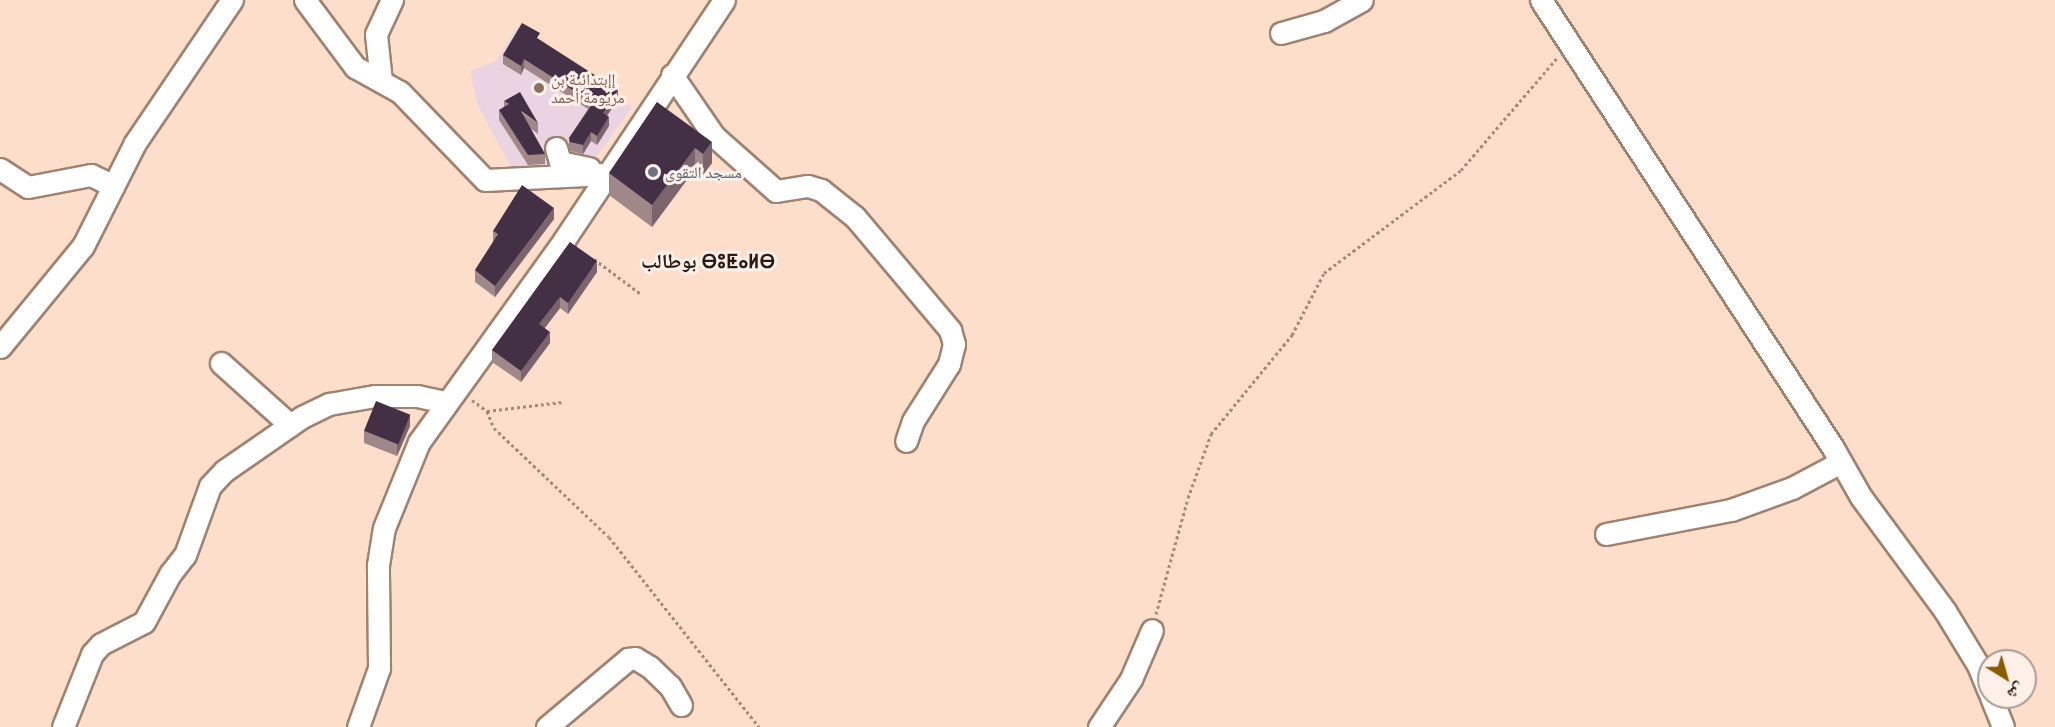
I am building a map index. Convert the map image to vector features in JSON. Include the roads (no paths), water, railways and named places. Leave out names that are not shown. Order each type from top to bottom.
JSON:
[{"type":"street","points":[[0,347],[83,246],[152,116],[232,0]]},
{"type":"street","points":[[305,0],[355,67],[381,81],[417,108],[485,180],[601,175]]},
{"type":"street","points":[[381,81],[376,34],[392,0]]},
{"type":"street","points":[[358,727],[379,668],[378,565],[384,528],[419,442],[566,238],[601,175],[724,0]]},
{"type":"street","points":[[1281,33],[1324,21],[1362,0]]},
{"type":"street","points":[[1541,0],[1841,462],[1861,497],[1945,611],[1977,664]]},
{"type":"street","points":[[672,75],[714,136],[776,191],[808,186],[821,190],[855,217],[950,330],[954,344],[949,364],[913,421],[906,441]]},
{"type":"street","points":[[556,147],[560,162],[589,168],[601,175]]},
{"type":"street","points":[[0,169],[28,187],[91,175],[114,186]]},
{"type":"street","points":[[221,363],[290,425]]},
{"type":"street","points":[[65,726],[92,654],[113,637],[135,630],[155,605],[170,574],[185,555],[210,486],[249,451],[329,404],[375,396],[452,396]]},
{"type":"street","points":[[1606,534],[1731,510],[1792,488],[1841,462]]},
{"type":"street","points":[[1099,727],[1131,679],[1152,630]]},
{"type":"street","points":[[547,727],[627,659],[635,658],[650,667],[670,686],[681,705]]},
{"type":"street","points":[[1996,709],[2003,727]]},
{"type":"place","name":"إإبتدائية بن مريومة أحمد","points":[[539,88]]},
{"type":"place","name":"مسجد التقوى","points":[[653,172]]},
{"type":"district","name":"بوطالب ⴱⵓⵟⴰⵍⴱ","points":[[708,260]]}]
